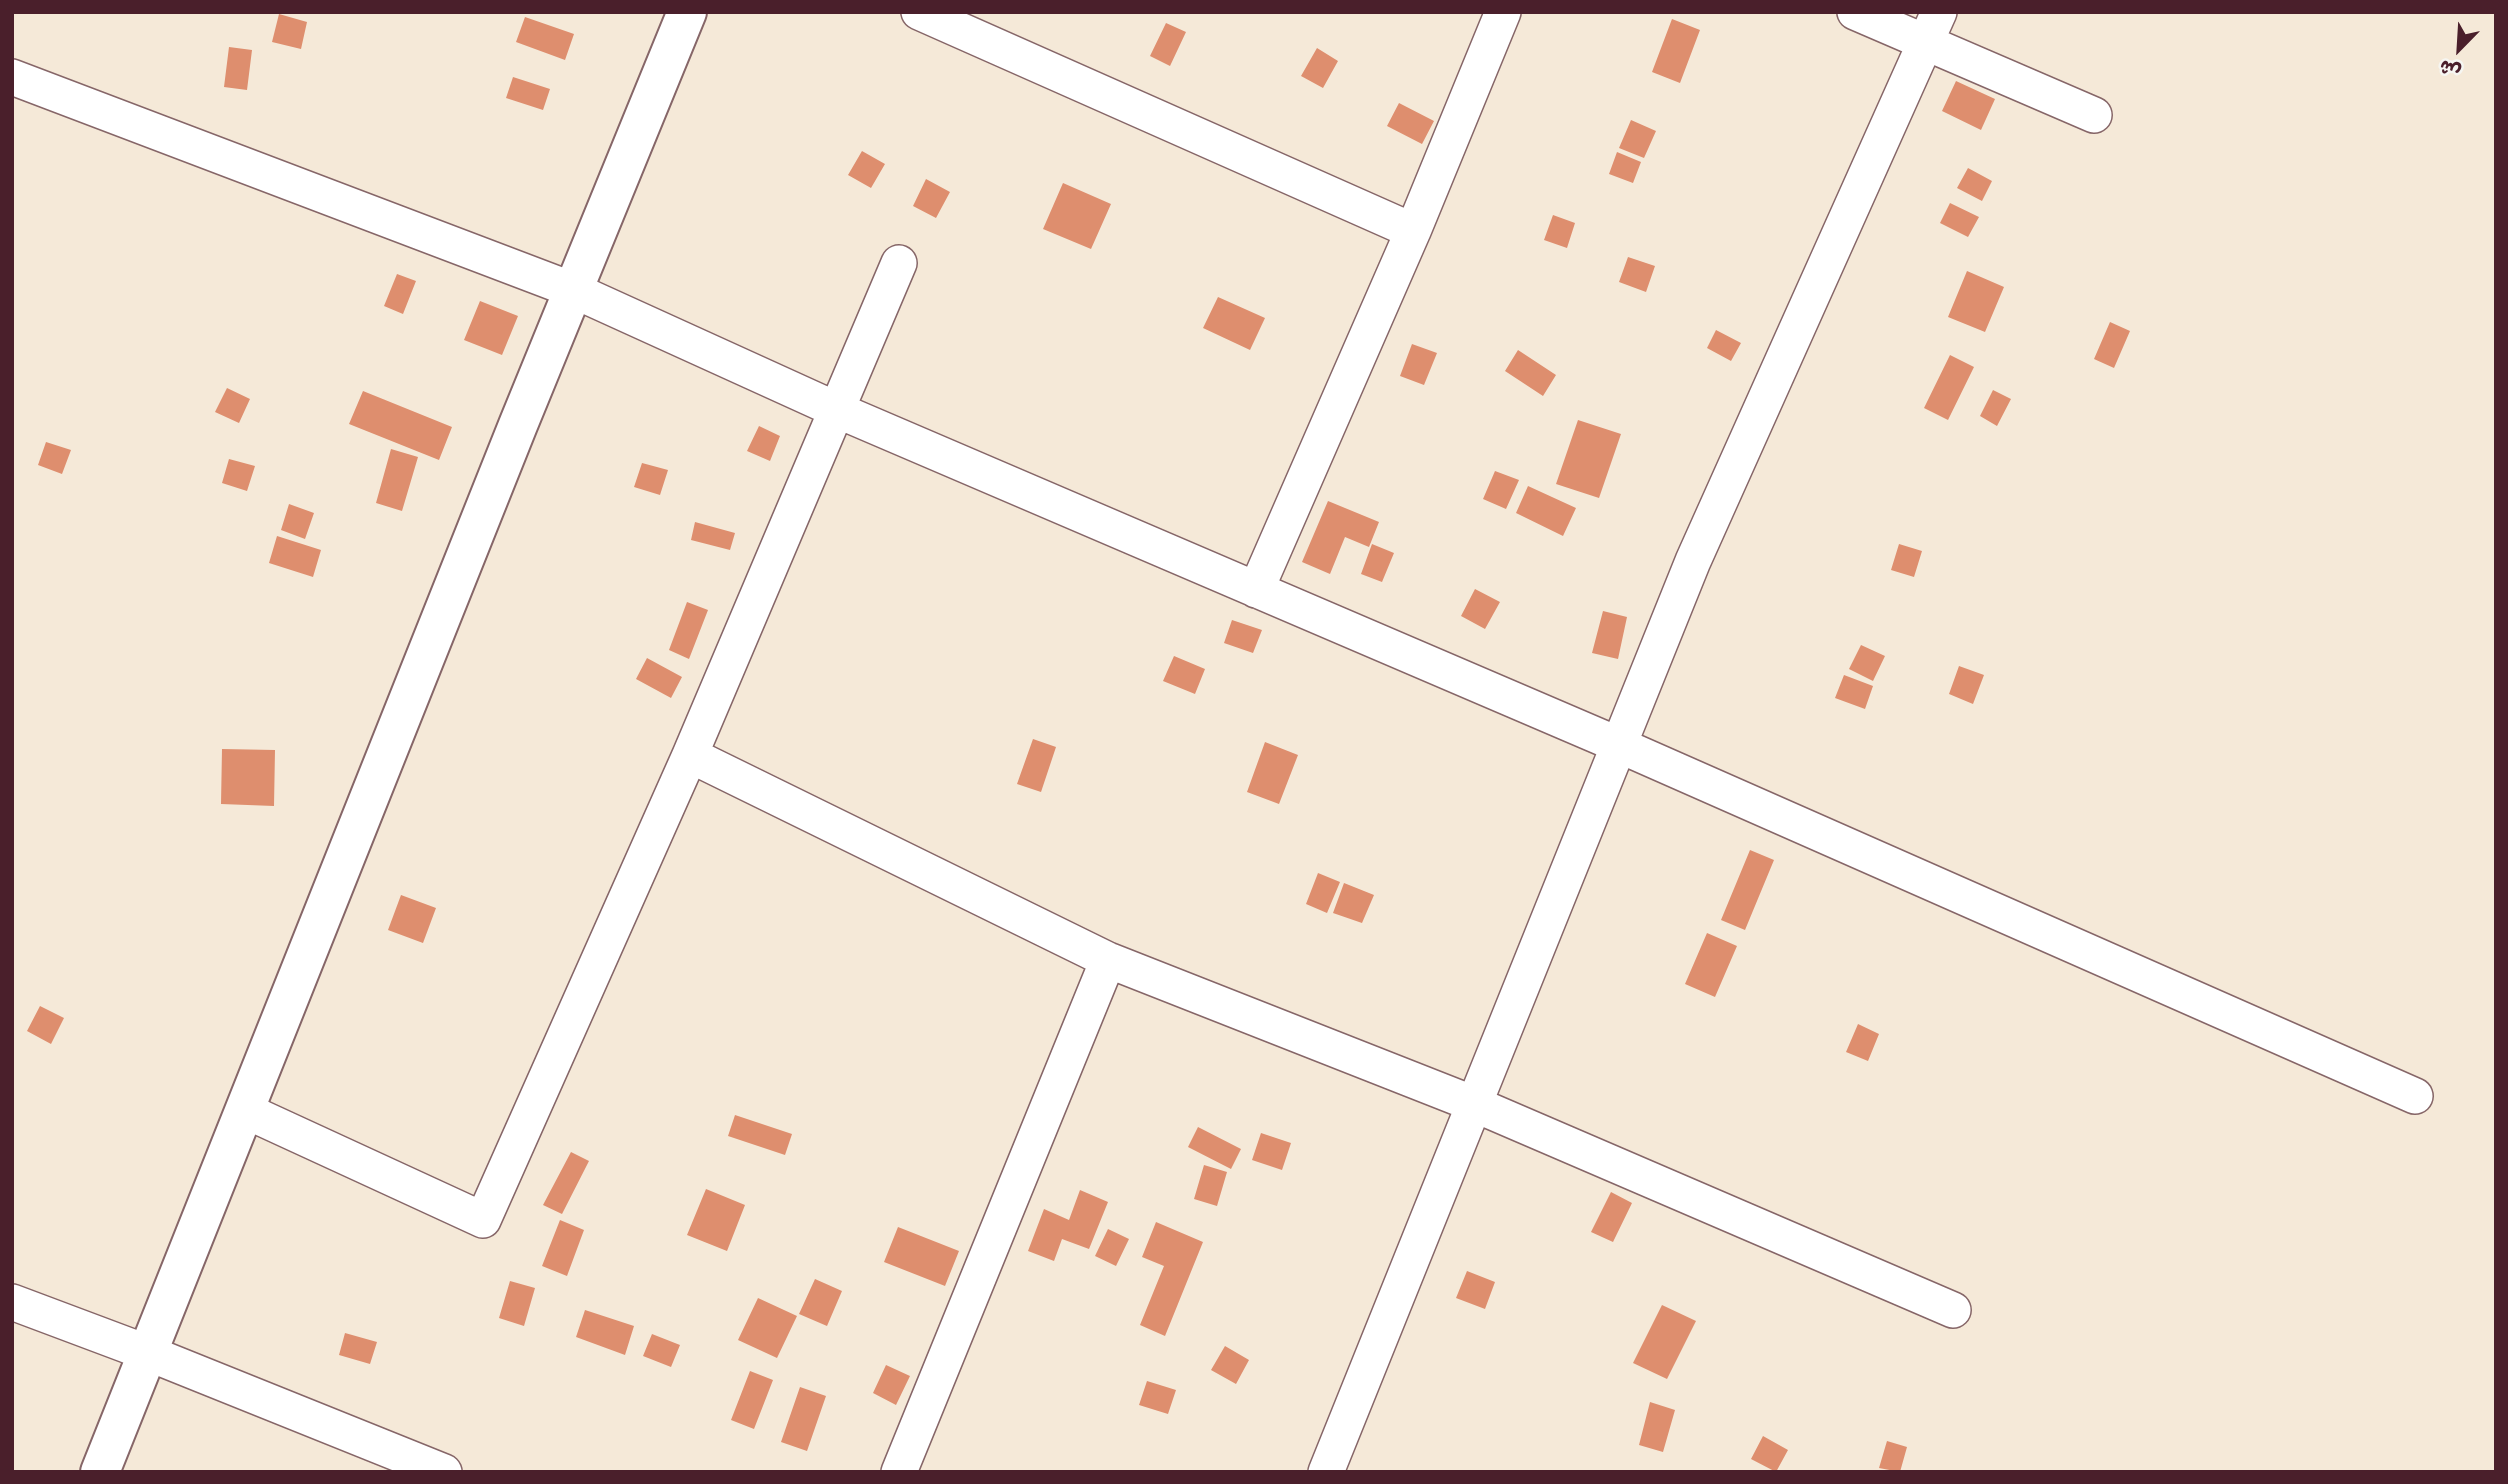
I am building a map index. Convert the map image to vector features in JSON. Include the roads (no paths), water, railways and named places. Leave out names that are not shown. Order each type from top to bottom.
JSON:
[{"type":"main road","points":[[100,1472],[687,12]]},
{"type":"street","points":[[919,12],[1413,230]]},
{"type":"street","points":[[1256,590],[1413,230],[1503,12]]},
{"type":"street","points":[[1855,12],[1933,27],[2094,115]]},
{"type":"street","points":[[1326,1472],[1693,561],[1933,27]]},
{"type":"street","points":[[12,77],[573,290],[837,410],[1619,746],[2415,1096]]},
{"type":"street","points":[[244,1110],[483,1220],[690,755],[899,263]]},
{"type":"street","points":[[690,755],[1108,960],[1474,1104],[1953,1310]]},
{"type":"street","points":[[899,1472],[1108,960]]},
{"type":"street","points":[[12,1302],[148,1353],[444,1472]]}]
